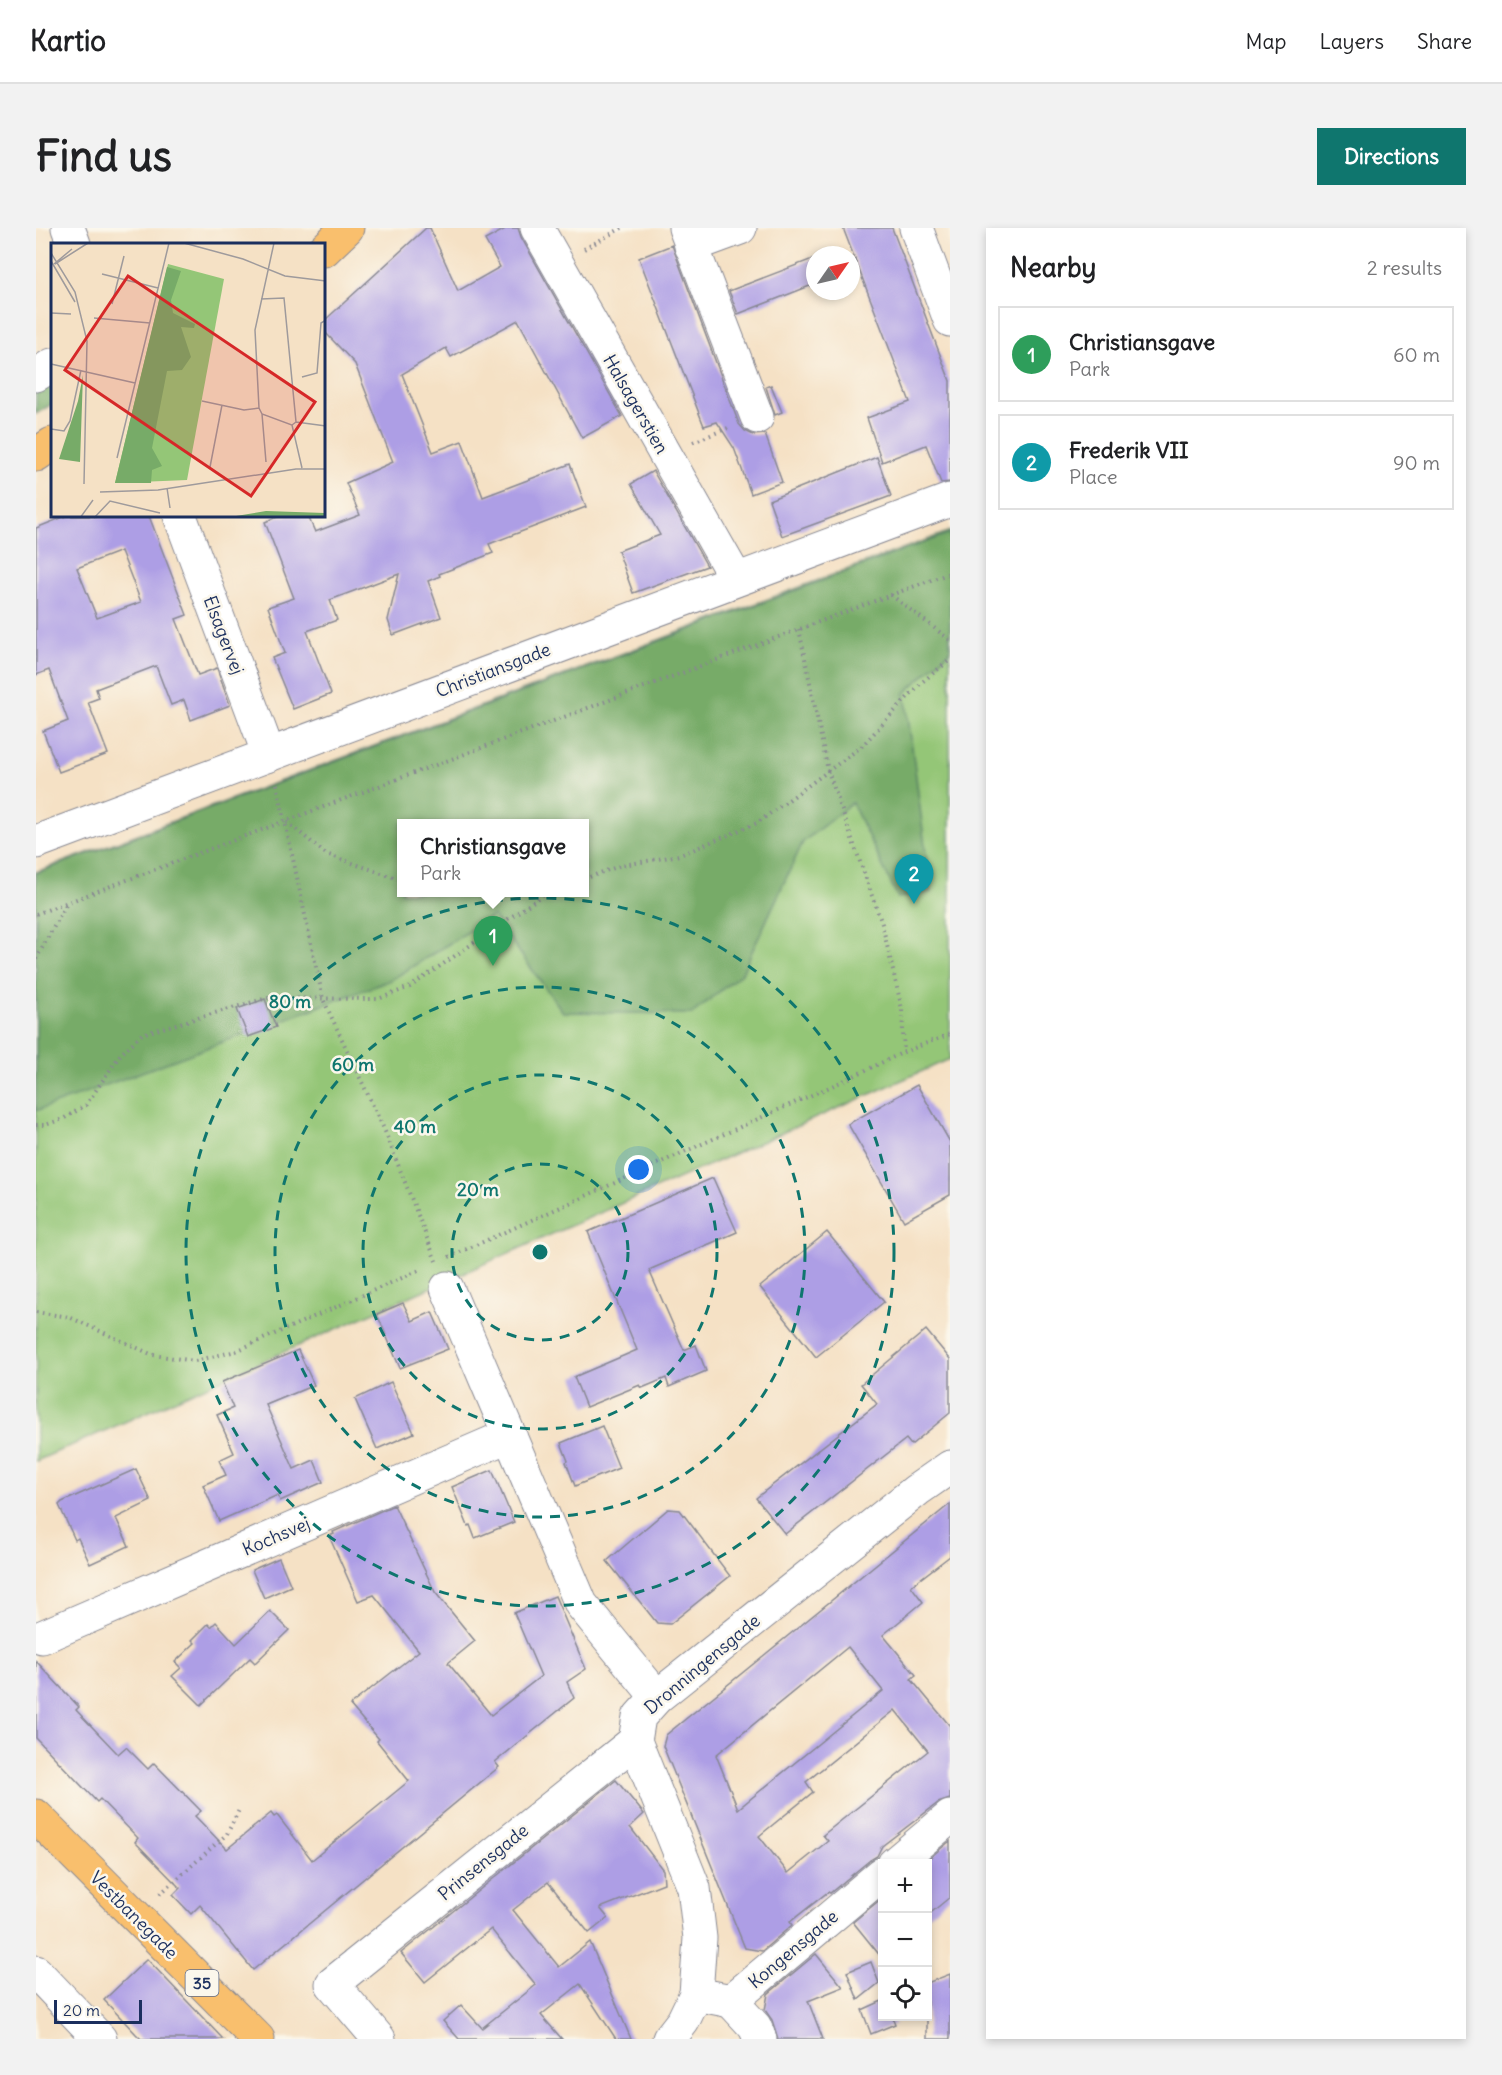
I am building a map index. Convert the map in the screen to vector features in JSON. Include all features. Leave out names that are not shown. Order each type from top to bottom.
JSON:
[{"type":"main road","points":[[326,248],[347,228]]},
{"type":"main road","points":[[36,455],[51,445]]},
{"type":"main road","name":"Vestbanegade","points":[[36,1816],[258,2039]]},
{"type":"street","points":[[68,228],[74,243]]},
{"type":"street","name":"Halsagerstien","points":[[537,228],[736,579]]},
{"type":"street","points":[[740,228],[688,237],[757,417]]},
{"type":"street","points":[[916,228],[950,320]]},
{"type":"street","points":[[36,375],[51,366]]},
{"type":"street","name":"Christiansgade","points":[[36,842],[950,500]]},
{"type":"street","name":"Elsagervej","points":[[181,518],[269,755]]},
{"type":"street","points":[[448,1273],[510,1435],[581,1604],[657,1697]]},
{"type":"street","name":"Kochsvej","points":[[42,1637],[510,1435]]},
{"type":"street","name":"Dronningensgade","points":[[635,1741],[639,1717],[657,1697],[917,1490],[950,1467]]},
{"type":"street","points":[[635,1741],[694,1888],[700,1938],[696,1994],[683,2021],[669,2039]]},
{"type":"street","name":"Prinsensgade","points":[[379,2039],[332,1984],[635,1741]]},
{"type":"street","points":[[899,1859],[950,1817]]},
{"type":"street","name":"Kongensgade","points":[[696,1994],[731,2001],[878,1877]]},
{"type":"street","points":[[36,1972],[100,2039]]},
{"type":"street","points":[[731,2001],[755,2027],[760,2039]]},
{"type":"path","points":[[557,264],[622,228]]},
{"type":"path","points":[[664,453],[757,417]]},
{"type":"path","points":[[36,914],[950,573]]},
{"type":"path","points":[[891,595],[950,640]]},
{"type":"path","points":[[799,629],[828,771],[882,924],[902,1009],[904,1052]]},
{"type":"path","points":[[589,877],[619,866],[680,855],[757,823],[861,747],[922,682],[950,660]]},
{"type":"path","points":[[36,1312],[69,1317],[153,1355],[195,1361],[236,1351],[437,1262],[384,1130],[323,999],[286,821],[269,755]]},
{"type":"path","points":[[286,821],[326,854],[397,878]]},
{"type":"path","points":[[36,1125],[45,1125],[63,1119],[86,1105],[120,1055],[142,1034],[267,998],[378,999],[410,987],[539,897]]},
{"type":"path","points":[[36,960],[67,903]]},
{"type":"path","points":[[448,1273],[843,1081],[904,1052],[950,1034]]},
{"type":"path","points":[[160,1894],[227,1834],[239,1810]]},
{"type":"green space","points":[[51,381],[51,405],[36,414],[36,388]]},
{"type":"green space","points":[[950,531],[950,1059],[36,1461],[36,872]]},
{"type":"green space","points":[[950,533],[950,651],[905,693],[931,892],[898,898],[852,803],[803,842],[742,973],[692,1014],[563,1012],[493,916],[391,980],[36,1111],[36,873]]},
{"type":"building","points":[[426,228],[430,228],[458,291],[500,267],[485,240],[507,228],[518,228],[622,416],[582,438],[518,320],[451,357],[446,348],[402,374],[433,452],[462,441],[483,497],[570,464],[586,507],[489,544],[493,553],[439,574],[440,576],[428,581],[441,617],[393,635],[388,620],[399,574],[330,600],[337,620],[307,631],[331,694],[293,709],[272,658],[285,653],[268,607],[294,598],[265,522],[274,518],[309,518],[315,532],[360,515],[346,483],[393,462],[355,364],[326,333],[326,319]]},
{"type":"building","points":[[843,228],[892,228],[950,381],[950,482],[941,483],[926,445],[882,462],[867,418],[910,402],[860,272],[860,246],[850,246]]},
{"type":"building","points":[[672,245],[739,424],[753,435],[765,434],[782,482],[751,494],[734,448],[717,422],[704,426],[639,258]]},
{"type":"building","points":[[806,261],[806,288],[738,314],[729,291]]},
{"type":"building","points":[[771,385],[782,412],[775,415],[766,387]]},
{"type":"building","points":[[877,457],[891,496],[782,536],[769,500]]},
{"type":"building","points":[[653,471],[707,566],[633,593],[618,551],[660,535],[631,484]]},
{"type":"building","points":[[61,518],[150,518],[187,615],[176,619],[198,675],[217,668],[230,705],[191,720],[184,700],[171,705],[156,666],[96,689],[99,698],[88,702],[108,754],[59,772],[43,731],[68,721],[49,670],[36,675],[36,528]],"holes":[[[121,551],[141,602],[97,618],[77,568]]]},
{"type":"building","points":[[265,999],[276,1027],[248,1037],[237,1009]]},
{"type":"building","points":[[917,1085],[950,1142],[950,1195],[904,1221],[848,1124]]},
{"type":"building","points":[[713,1178],[737,1232],[649,1270],[684,1350],[696,1345],[706,1371],[669,1387],[666,1378],[642,1388],[640,1385],[586,1407],[574,1377],[637,1350],[588,1232]]},
{"type":"building","points":[[827,1232],[884,1302],[816,1357],[760,1287]]},
{"type":"building","points":[[403,1303],[412,1321],[432,1312],[448,1349],[400,1368],[377,1314]]},
{"type":"building","points":[[926,1330],[950,1359],[950,1413],[911,1445],[906,1439],[785,1534],[756,1498],[877,1404],[861,1384]]},
{"type":"building","points":[[298,1350],[314,1385],[266,1405],[294,1469],[314,1460],[323,1482],[280,1501],[278,1495],[219,1521],[203,1485],[226,1475],[219,1460],[234,1453],[217,1415],[233,1408],[222,1382]]},
{"type":"building","points":[[391,1382],[414,1433],[377,1449],[355,1399]]},
{"type":"building","points":[[602,1426],[619,1468],[575,1486],[561,1443]]},
{"type":"building","points":[[136,1469],[151,1501],[116,1518],[129,1546],[90,1564],[78,1538],[75,1540],[59,1505]]},
{"type":"building","points":[[492,1470],[514,1522],[475,1538],[452,1487]]},
{"type":"building","points":[[950,1504],[950,1556],[911,1586],[923,1602],[883,1635],[916,1675],[911,1679],[950,1726],[950,1799],[938,1803],[882,1846],[877,1856],[790,1922],[792,1925],[762,1951],[745,1948],[663,1746],[666,1735]],"holes":[[[848,1647],[883,1691],[738,1809],[716,1755]],[[895,1710],[928,1751],[823,1835],[828,1841],[788,1873],[759,1836],[813,1792],[806,1782]]]},
{"type":"building","points":[[394,1505],[435,1592],[475,1641],[448,1663],[491,1715],[541,1676],[514,1613],[555,1596],[586,1669],[567,1682],[574,1698],[495,1762],[499,1767],[253,1970],[200,1905],[191,1914],[173,1895],[180,1888],[135,1842],[138,1838],[100,1799],[97,1802],[36,1738],[36,1661],[79,1707],[76,1710],[118,1754],[126,1747],[148,1769],[154,1763],[201,1811],[195,1816],[227,1849],[271,1813],[274,1817],[277,1815],[312,1860],[409,1781],[377,1741],[379,1739],[350,1705],[419,1651],[374,1595],[358,1601],[329,1536],[334,1534],[333,1532]]},
{"type":"building","points":[[668,1509],[680,1510],[730,1576],[670,1624],[657,1623],[607,1561]]},
{"type":"building","points":[[279,1558],[291,1586],[264,1598],[252,1570]]},
{"type":"building","points":[[270,1611],[289,1630],[255,1663],[250,1658],[201,1705],[172,1676],[181,1668],[175,1662],[195,1643],[192,1640],[208,1624],[211,1627],[216,1622],[236,1644]]},
{"type":"building","points":[[616,1780],[644,1814],[630,1827],[663,1870],[664,1883],[600,1908],[608,1918],[589,1933],[548,1882],[513,1910],[559,1967],[590,1942],[631,2039],[616,2039],[580,1984],[541,2015],[562,2039],[459,2039],[443,2021],[461,2005],[482,2028],[536,1985],[491,1929],[425,1982],[401,1953]]},
{"type":"building","points":[[950,1841],[950,1897],[932,1912],[932,1859],[928,1859]]},
{"type":"building","points":[[878,1901],[878,1953],[853,1922]]},
{"type":"building","points":[[816,1954],[843,1987],[808,2001],[823,2039],[778,2039],[772,2020],[765,2010],[768,1994]]},
{"type":"building","points":[[147,1959],[223,2039],[141,2039],[136,2034],[104,2000]]},
{"type":"building","points":[[871,1962],[878,1984],[858,2000],[847,1972]]},
{"type":"building","points":[[950,1974],[950,2039],[927,2039],[927,2021],[932,2021],[932,1981]]},
{"type":"building","points":[[878,2003],[878,2021],[894,2021],[895,2024],[871,2034],[862,2010]]},
{"type":"place","name":"Frederik VII","points":[[914,904]]},
{"type":"place","name":"Christiansgave","points":[[493,966]]}]
